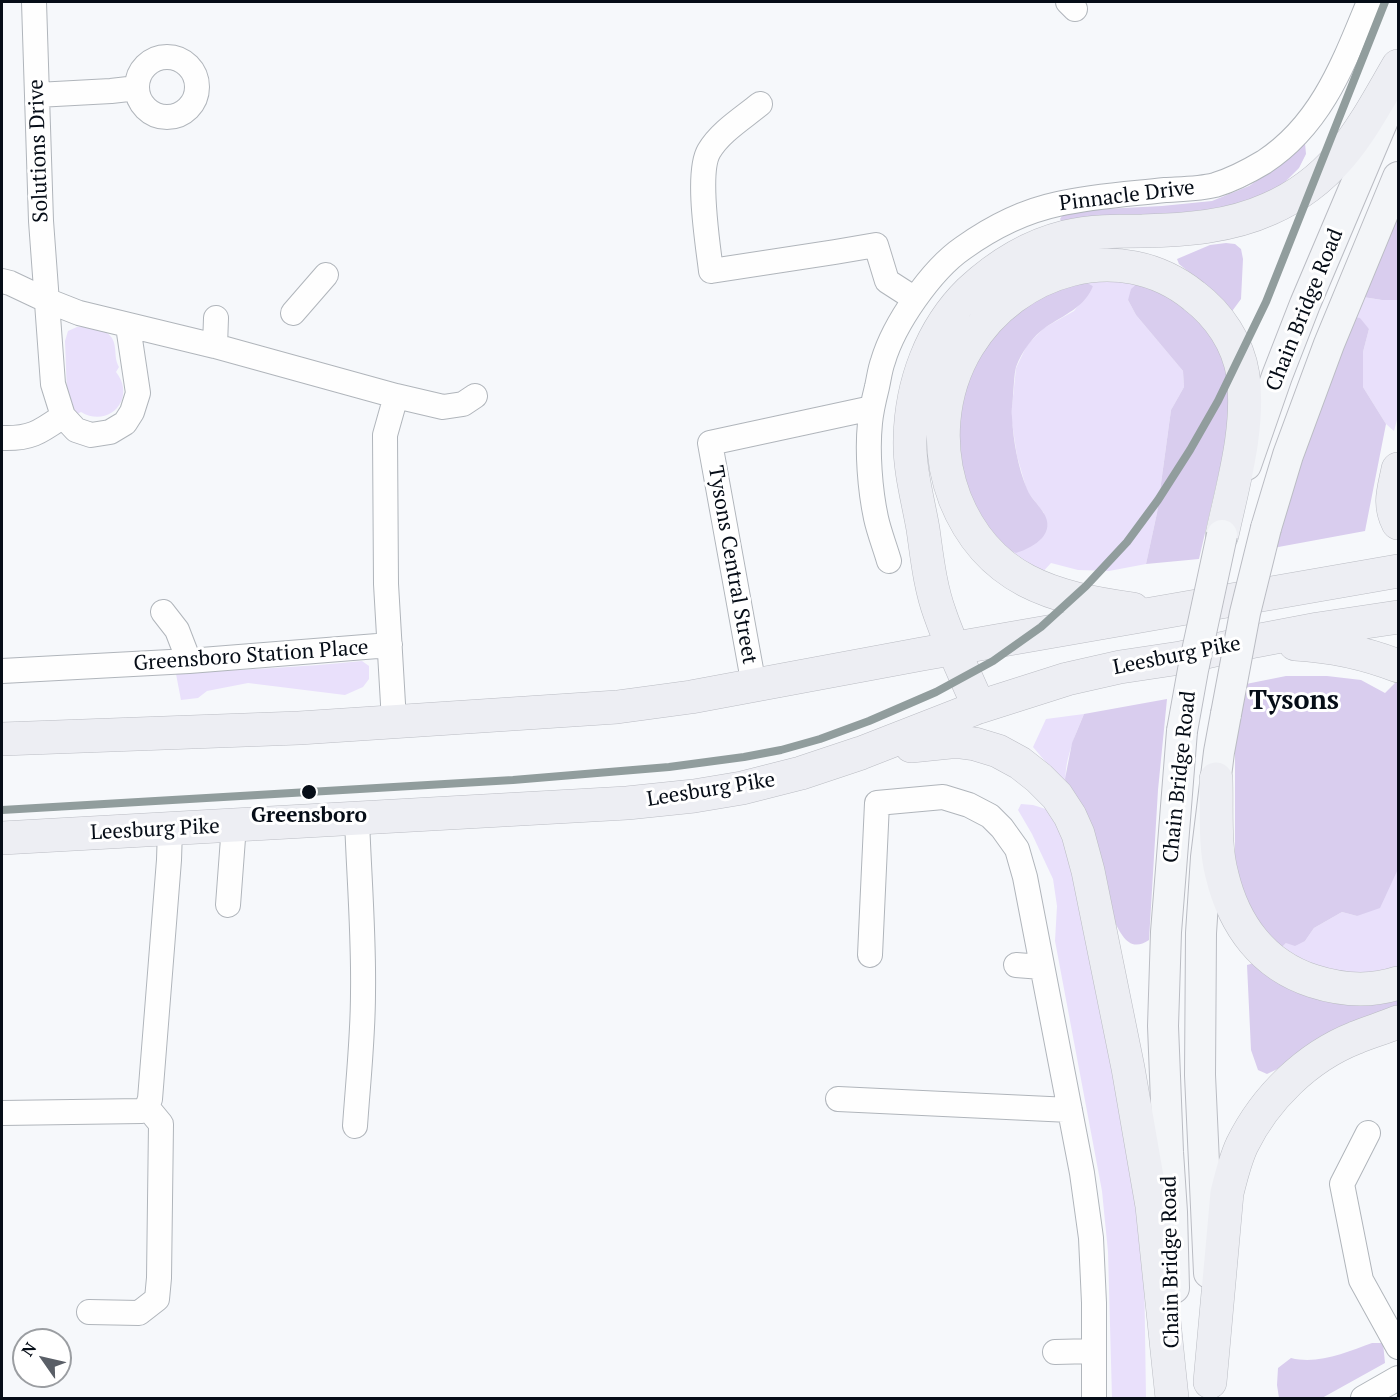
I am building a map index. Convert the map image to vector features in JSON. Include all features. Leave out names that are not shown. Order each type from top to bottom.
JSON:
[{"type":"highway","points":[[979,708],[939,611],[912,470],[910,440],[913,403],[920,371],[945,322],[963,299],[985,278],[1010,260],[1038,246],[1065,237],[1094,232],[1187,229],[1234,222],[1280,203],[1301,191],[1334,165],[1367,121],[1398,66]]},
{"type":"highway","points":[[1167,611],[1101,604],[1067,597],[1044,589],[1018,576],[996,560],[976,538],[961,513],[950,485],[944,456],[943,427],[947,398],[955,372],[968,346],[986,322],[1006,302],[1039,281],[1060,272],[1084,266],[1109,264],[1136,267],[1161,275],[1184,288],[1205,304],[1224,327],[1236,350],[1242,373],[1245,400],[1243,431],[1222,535]]},
{"type":"highway","points":[[1398,470],[1392,498],[1393,513],[1398,523]]},
{"type":"highway","points":[[2,739],[299,728],[617,707],[691,697],[1396,572]]},
{"type":"highway","name":"Leesburg Pike","points":[[2,838],[627,803],[694,796],[742,788],[801,773],[861,753],[1022,692],[1067,679],[1317,629],[1398,617]]},
{"type":"highway","points":[[1255,641],[1318,645],[1352,651],[1398,666]]},
{"type":"highway","points":[[861,753],[950,741],[986,747],[1020,763],[1039,778],[1057,796],[1070,816],[1089,871],[1141,1141],[1152,1206],[1172,1398]]},
{"type":"highway","points":[[1216,779],[1221,874],[1242,927],[1257,947],[1284,969],[1321,984],[1345,989],[1368,989],[1390,986],[1398,982]]},
{"type":"highway","points":[[1210,1390],[1227,1193],[1234,1163],[1242,1144],[1275,1095],[1301,1070],[1354,1038],[1398,1022]]},
{"type":"main road","name":"Chain Bridge Road","points":[[1172,1398],[1174,1296],[1172,1212],[1163,1026],[1167,920],[1182,731],[1222,535],[1281,366],[1398,83]]},
{"type":"main road","name":"Chain Bridge Road","points":[[1210,1390],[1209,1290],[1200,1075],[1201,933],[1206,857],[1226,714],[1245,613],[1266,528],[1288,455],[1325,354],[1398,177]]},
{"type":"street","name":"Solutions Drive","points":[[34,2],[41,221],[46,300],[53,384],[63,416]]},
{"type":"street","name":"Pinnacle Drive","points":[[889,561],[876,518],[871,477],[870,423],[883,359],[896,330],[915,299],[962,248],[1011,220],[1056,204],[1174,179],[1214,185],[1242,174],[1265,161],[1287,144],[1308,122],[1327,96],[1369,2]]},
{"type":"street","points":[[37,94],[137,88]]},
{"type":"street","points":[[760,104],[724,133],[713,145],[705,162],[704,190],[711,271],[876,245],[887,281],[915,299]]},
{"type":"street","points":[[293,313],[326,275]]},
{"type":"street","points":[[2,281],[79,313],[215,346],[396,396],[443,407],[463,404],[475,396]]},
{"type":"street","points":[[215,346],[216,318]]},
{"type":"street","points":[[2,438],[16,439],[32,436],[63,416],[76,430],[91,435],[110,432],[125,423],[132,412],[138,393],[128,326]]},
{"type":"street","name":"Greensboro Station Place","points":[[2,671],[48,661],[189,661],[390,645],[386,584],[385,435],[396,396]]},
{"type":"street","name":"Tysons Central Street","points":[[754,686],[710,443],[872,408]]},
{"type":"street","points":[[163,612],[177,630],[189,661]]},
{"type":"street","points":[[390,645],[394,721]]},
{"type":"street","points":[[870,955],[877,803],[943,797],[969,804],[990,816],[1017,849],[1025,877],[1082,1173],[1091,1238],[1094,1398]]},
{"type":"street","points":[[355,1126],[362,1040],[363,993],[362,908],[357,819]]},
{"type":"street","points":[[228,905],[234,825]]},
{"type":"street","points":[[2,1113],[142,1111],[147,1107],[150,1099],[170,829]]},
{"type":"street","points":[[1016,965],[1042,967]]},
{"type":"street","points":[[838,1099],[1070,1110]]},
{"type":"street","points":[[89,1312],[139,1313],[157,1299],[161,1124],[147,1107]]},
{"type":"street","points":[[1368,1133],[1342,1184],[1361,1280],[1398,1347]]},
{"type":"street","points":[[1055,1352],[1094,1351]]},
{"type":"street","points":[[1363,1398],[1398,1378]]},
{"type":"shaded area","points":[[1305,143],[1306,154],[1299,168],[1284,183],[1248,206],[1064,227],[1060,219],[1065,211],[1212,201],[1249,186],[1277,167]]},
{"type":"shaded area","points":[[1398,212],[1398,300],[1363,297]]},
{"type":"shaded area","points":[[1235,244],[1241,249],[1243,259],[1241,299],[1230,314],[1195,277],[1179,264],[1177,259],[1210,245]]},
{"type":"shaded area","points":[[1082,280],[1139,282],[1128,300],[1136,315],[1183,371],[1184,387],[1171,410],[1157,513],[1146,564],[1109,571],[1078,570],[1051,563],[1039,576],[1006,549],[1044,513],[1027,491],[1017,456],[1011,416],[1016,368],[1027,345],[1044,328],[1074,311],[1093,286]]},
{"type":"shaded area","points":[[1082,280],[1093,286],[1085,300],[1032,339],[1016,367],[1012,412],[1016,454],[1027,489],[1043,512],[1047,526],[1046,533],[1037,543],[1016,553],[991,541],[956,465],[963,377],[978,343],[1030,297]]},
{"type":"shaded area","points":[[1139,282],[1192,309],[1225,357],[1231,389],[1226,442],[1199,559],[1146,564],[1157,513],[1171,410],[1184,387],[1183,371],[1136,315],[1128,300],[1131,289]]},
{"type":"shaded area","points":[[1363,297],[1398,300],[1398,416],[1394,431],[1386,424],[1363,387],[1363,352],[1369,329],[1354,317]]},
{"type":"shaded area","points":[[1354,317],[1360,318],[1369,329],[1363,352],[1363,387],[1386,424],[1365,531],[1273,548],[1293,482]]},
{"type":"shaded area","points":[[86,326],[105,332],[112,338],[119,367],[116,372],[122,382],[122,401],[110,414],[101,417],[81,412],[77,414],[67,395],[65,341],[68,331]]},
{"type":"shaded area","points":[[362,661],[369,666],[369,679],[363,687],[345,695],[248,683],[207,691],[198,698],[181,700],[176,674],[316,665]]},
{"type":"shaded area","points":[[1286,676],[1327,676],[1361,680],[1385,693],[1398,682],[1398,869],[1380,908],[1357,916],[1342,912],[1314,928],[1305,941],[1295,946],[1286,943],[1278,951],[1252,921],[1235,869],[1235,749],[1246,684]]},
{"type":"shaded area","points":[[1167,699],[1158,790],[1149,940],[1136,945],[1126,940],[1113,918],[1065,779],[1072,743],[1084,714]]},
{"type":"shaded area","points":[[1084,714],[1068,760],[1067,787],[1033,747],[1046,719]]},
{"type":"shaded area","points":[[1021,804],[1052,811],[1064,831],[1129,1151],[1144,1264],[1146,1398],[1112,1398],[1108,1252],[1102,1191],[1055,941],[1057,906],[1053,879],[1018,810]]},
{"type":"shaded area","points":[[1398,869],[1398,968],[1383,974],[1324,972],[1278,951],[1286,943],[1305,941],[1314,928],[1342,912],[1357,916]]},
{"type":"shaded area","points":[[1254,963],[1398,992],[1398,1011],[1267,1074],[1258,1070],[1251,1050],[1247,965]]},
{"type":"shaded area","points":[[1372,1343],[1383,1343],[1385,1363],[1322,1398],[1279,1398],[1278,1368],[1291,1358],[1322,1359]]},
{"type":"transit line","points":[[2,810],[513,780],[669,767],[744,757],[820,739],[869,721],[936,692],[993,661],[1041,627],[1086,586],[1127,542],[1158,500],[1190,450],[1218,401],[1266,302],[1385,2]]},
{"type":"place","name":"Greensboro","points":[[309,792]]},
{"type":"district","name":"Tysons","points":[[1294,701]]}]
